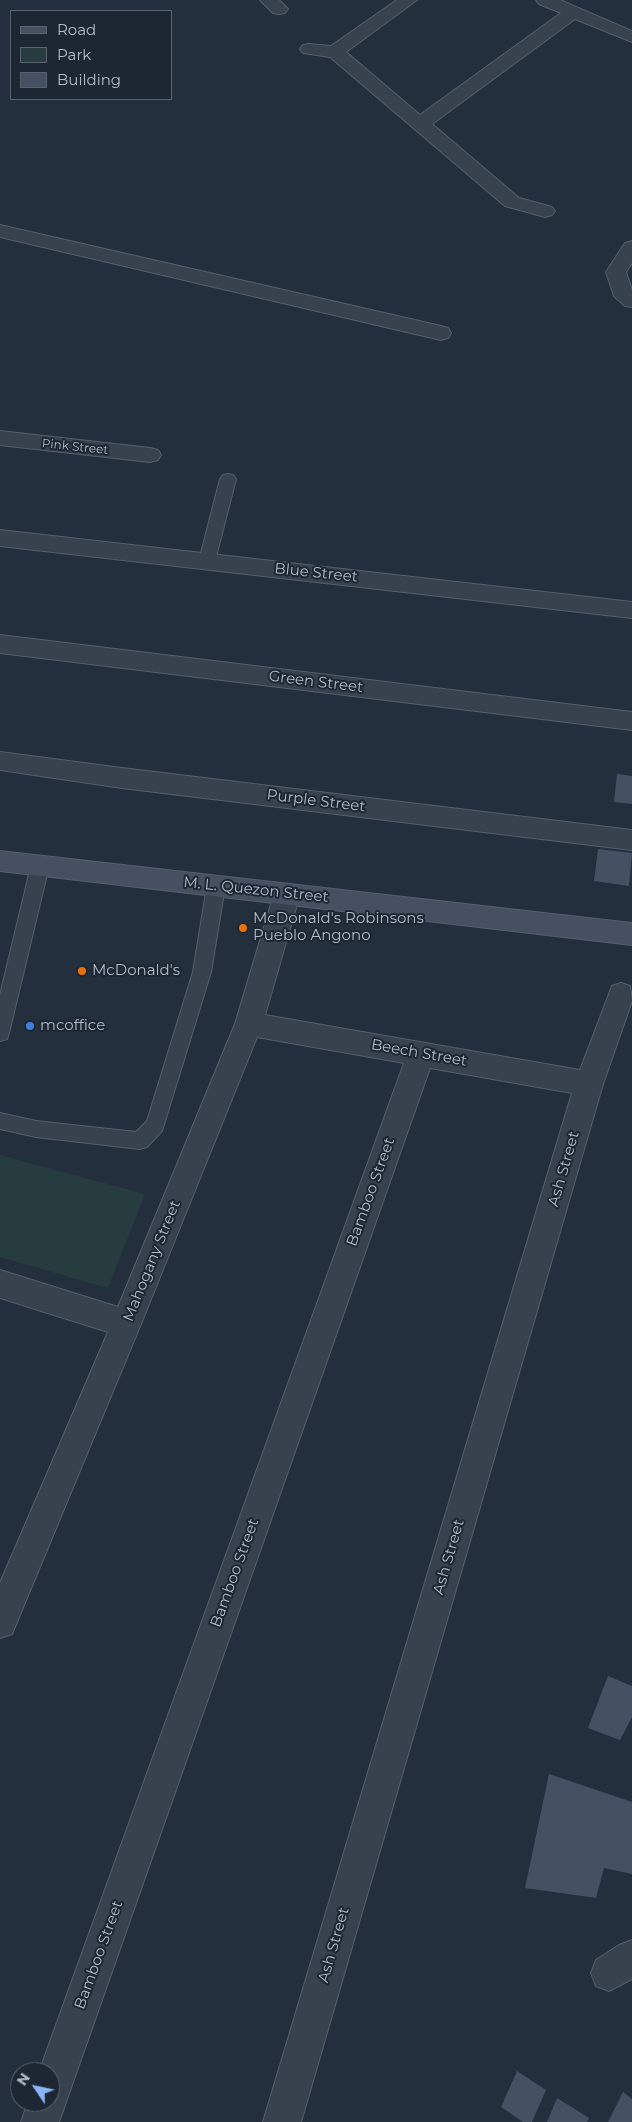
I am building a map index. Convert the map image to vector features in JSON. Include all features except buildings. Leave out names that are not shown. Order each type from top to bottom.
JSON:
[{"type":"main road","name":"M. L. Quezon Street","points":[[0,861],[632,934]]},
{"type":"street","points":[[335,52],[408,0]]},
{"type":"street","points":[[545,0],[632,37]]},
{"type":"street","points":[[420,124],[574,12]]},
{"type":"street","points":[[309,49],[335,52],[512,202],[544,211]]},
{"type":"street","points":[[0,231],[441,333]]},
{"type":"street","points":[[632,247],[616,272],[621,291],[632,301]]},
{"type":"street","name":"Pink Street","points":[[0,438],[150,455]]},
{"type":"street","name":"Blue Street","points":[[0,538],[632,610]]},
{"type":"street","name":"Green Street","points":[[0,644],[632,720]]},
{"type":"street","name":"Purple Street","points":[[0,761],[122,778],[632,840]]},
{"type":"street","name":"Mahogany Street","points":[[0,1622],[126,1324],[249,1024],[286,894]]},
{"type":"street","name":"Ash Street","points":[[282,2122],[589,1084],[622,994]]},
{"type":"street","name":"Beech Street","points":[[249,1024],[589,1084]]},
{"type":"street","name":"Bamboo Street","points":[[60,2065],[421,1054]]},
{"type":"street","points":[[0,1284],[126,1324]]},
{"type":"lane","points":[[207,561],[228,479]]},
{"type":"lane","points":[[0,1033],[40,866]]},
{"type":"lane","points":[[0,1121],[36,1129],[140,1140],[155,1125],[202,972],[216,886]]},
{"type":"green space","points":[[0,1155],[145,1194],[108,1288],[0,1257]]},
{"type":"place","name":"McDonald's Robinsons Pueblo Angono","points":[[243,928]]},
{"type":"place","name":"McDonald's","points":[[82,971]]},
{"type":"place","name":"mcoffice","points":[[30,1026]]}]
